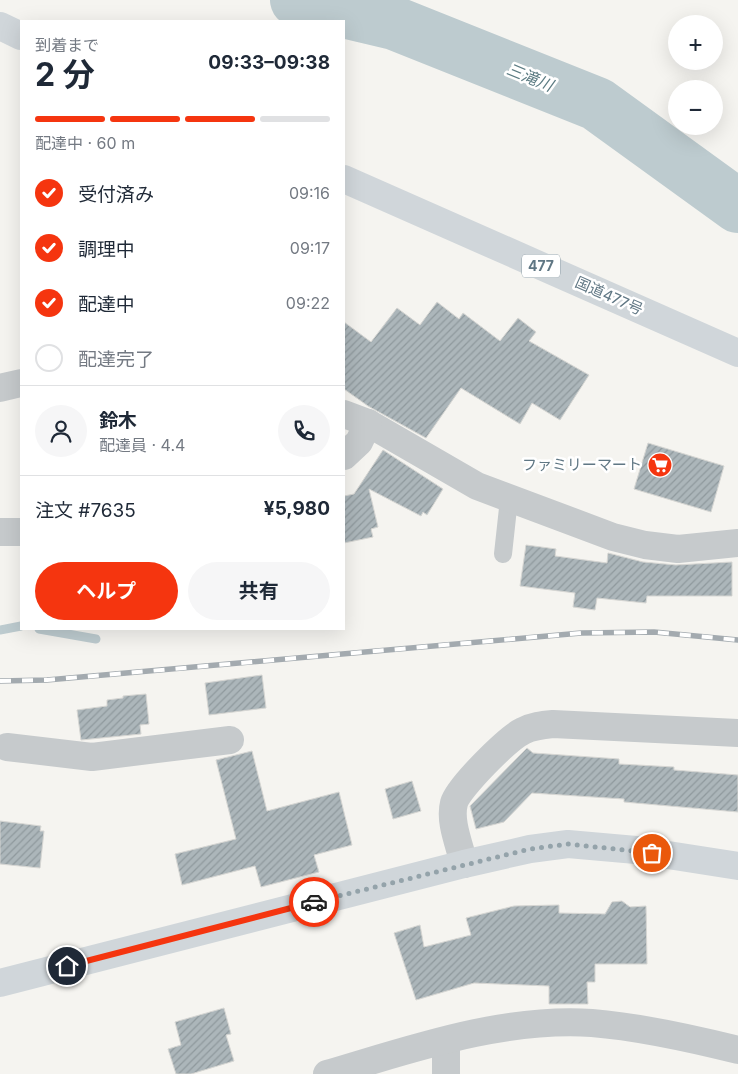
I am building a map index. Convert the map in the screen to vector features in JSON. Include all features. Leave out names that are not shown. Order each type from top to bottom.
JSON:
[{"type":"main road","points":[[0,26],[20,36]]},
{"type":"main road","name":"国道477号","points":[[345,179],[738,353]]},
{"type":"main road","points":[[0,983],[464,864],[530,849],[568,844],[636,850],[738,866]]},
{"type":"street","points":[[0,388],[20,383]]},
{"type":"street","points":[[345,455],[359,442],[356,418]]},
{"type":"street","points":[[356,418],[477,486],[613,537],[645,545],[678,549],[738,543]]},
{"type":"street","points":[[0,532],[20,532]]},
{"type":"street","points":[[464,864],[454,822],[454,804],[470,780],[499,749],[521,731],[536,725],[553,724],[738,733]]},
{"type":"street","points":[[2,747],[92,757],[230,740]]},
{"type":"street","points":[[327,1074],[446,1041],[490,1031],[536,1024],[590,1023],[641,1028],[738,1050]]},
{"type":"street","points":[[446,1041],[446,1074]]},
{"type":"lane","points":[[503,554],[509,499]]},
{"type":"building","points":[[437,302],[459,319],[463,313],[500,341],[518,318],[536,332],[529,341],[589,375],[560,420],[532,403],[520,424],[461,388],[426,438],[368,406],[345,390],[345,323],[371,342],[397,308],[420,325]]},
{"type":"building","points":[[648,443],[724,466],[711,512],[634,489]]},
{"type":"building","points":[[383,450],[443,489],[427,515],[423,512],[421,516],[369,489],[378,527],[371,529],[373,537],[345,543],[345,496],[354,494]]},
{"type":"building","points":[[526,545],[556,549],[555,556],[607,563],[608,553],[643,562],[676,565],[732,562],[732,596],[647,596],[646,603],[597,598],[595,610],[573,607],[575,593],[520,586]]},
{"type":"building","points":[[262,675],[266,708],[209,715],[205,683]]},
{"type":"building","points":[[146,694],[149,724],[140,725],[141,734],[81,740],[77,710],[107,706],[107,700],[123,698],[123,696]]},
{"type":"building","points":[[527,748],[533,753],[619,759],[619,764],[674,767],[674,770],[738,775],[738,812],[624,802],[624,799],[532,793],[504,822],[476,829],[470,806]]},
{"type":"building","points":[[252,751],[267,811],[339,792],[352,845],[314,855],[319,872],[261,887],[255,866],[182,885],[175,854],[236,839],[216,760]]},
{"type":"building","points":[[412,781],[421,811],[393,819],[385,789]]},
{"type":"building","points":[[0,821],[41,826],[40,831],[44,831],[40,868],[0,864]]},
{"type":"building","points":[[622,901],[630,907],[646,906],[647,964],[595,964],[595,982],[587,982],[588,1004],[549,1004],[549,986],[474,983],[416,1000],[394,933],[420,925],[424,947],[471,935],[466,918],[514,906],[559,905],[559,913],[605,914],[612,902]]},
{"type":"building","points":[[224,1008],[231,1034],[226,1035],[234,1061],[191,1074],[176,1074],[168,1049],[181,1045],[175,1022]]},
{"type":"waterway","name":"三滝川","points":[[297,0],[394,23],[597,104],[738,206]]},
{"type":"waterway","points":[[0,630],[20,626]]},
{"type":"waterway","points":[[45,630],[96,639]]},
{"type":"railway","points":[[0,681],[47,680],[581,633],[654,632],[738,640]]},
{"type":"way so far","points":[[314,902],[530,849],[568,844],[652,853]]},
{"type":"place","name":"ファミリーマート","points":[[660,465]]},
{"type":"route","points":[[67,966],[314,902]]}]
